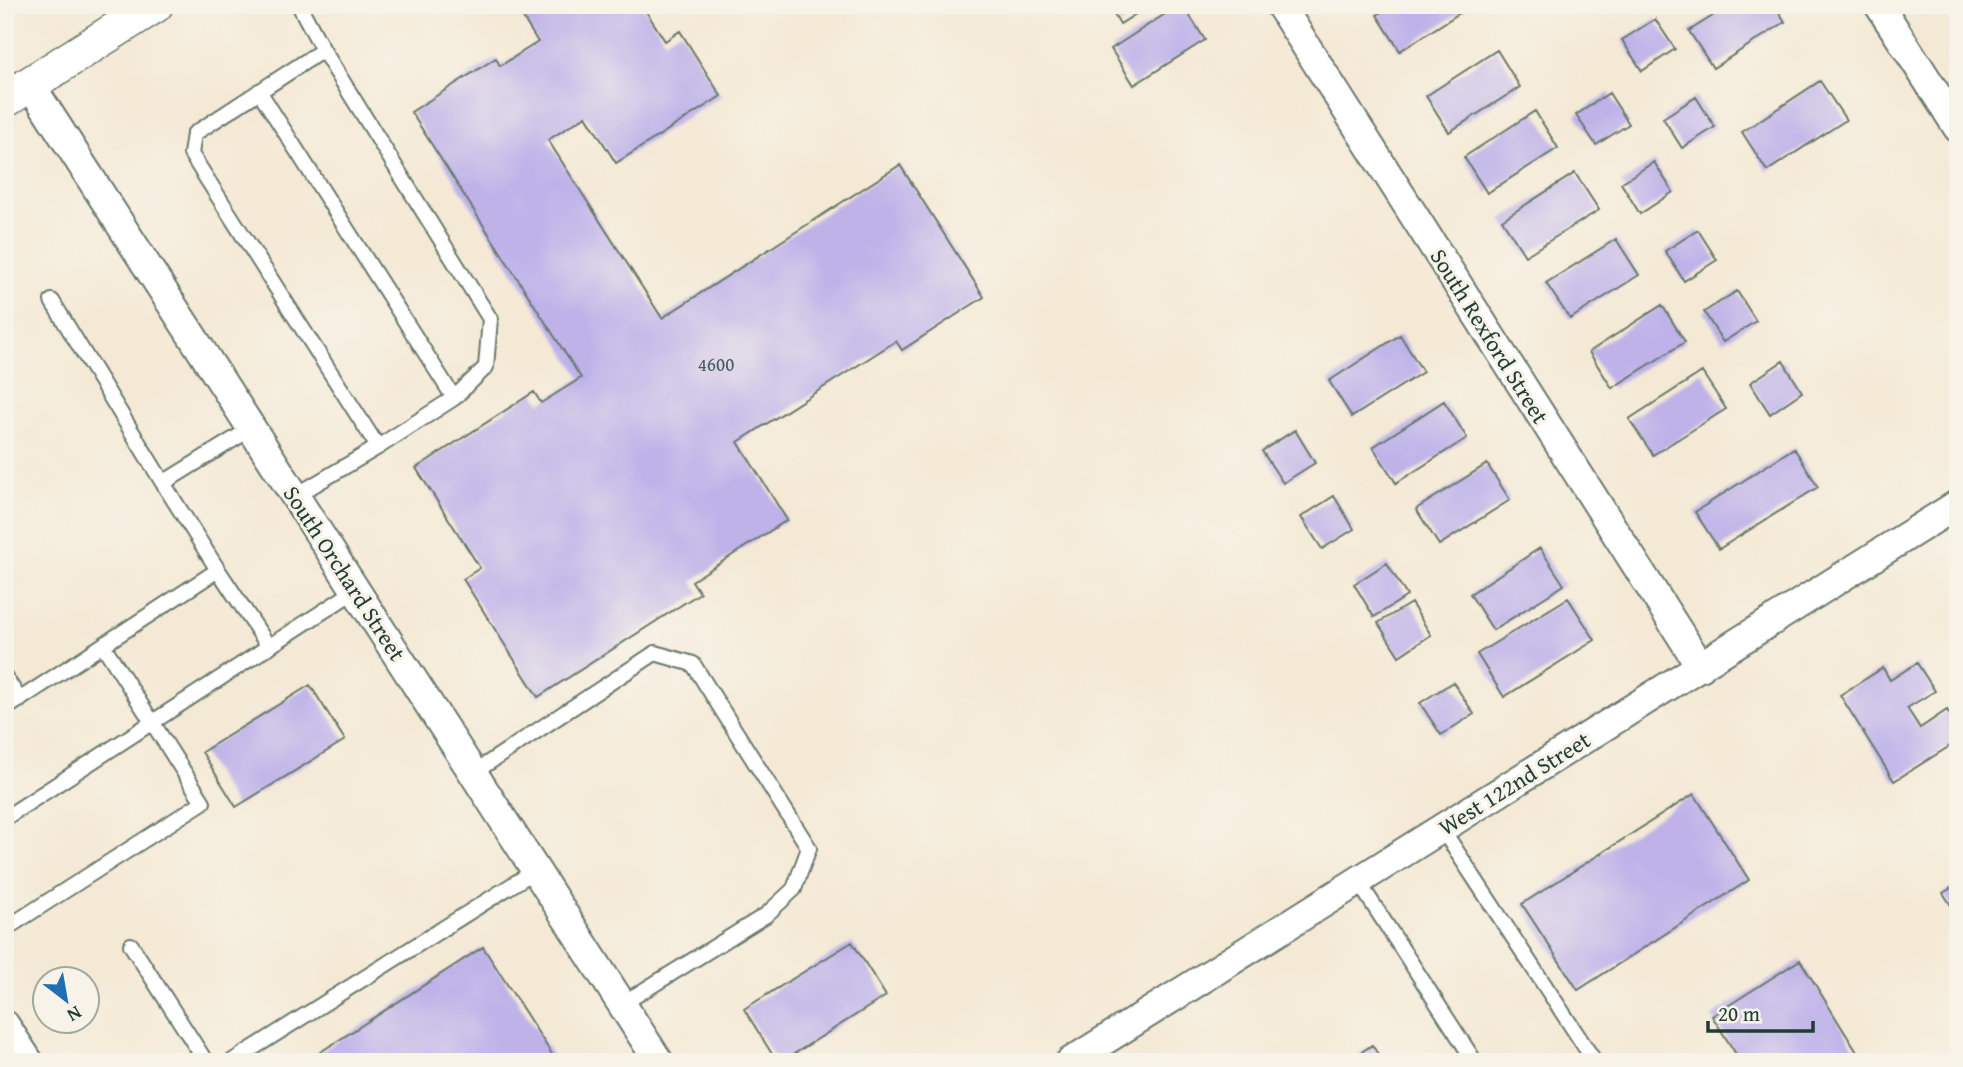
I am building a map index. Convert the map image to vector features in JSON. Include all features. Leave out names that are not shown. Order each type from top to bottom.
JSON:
[{"type":"street","points":[[18,92],[155,5]]},
{"type":"street","name":"South Rexford Street","points":[[1280,5],[1701,667]]},
{"type":"street","points":[[1879,5],[1958,128]]},
{"type":"street","name":"South Orchard Street","points":[[18,92],[252,428],[659,1062]]},
{"type":"street","name":"West 122nd Street","points":[[1070,1062],[1958,504]]},
{"type":"street","points":[[5,1025],[29,1062]]},
{"type":"lane","points":[[295,496],[454,398],[486,367],[490,319],[323,50],[299,5]]},
{"type":"lane","points":[[323,50],[194,134],[191,154],[378,447]]},
{"type":"lane","points":[[259,92],[454,398]]},
{"type":"lane","points":[[52,301],[163,483],[269,647]]},
{"type":"lane","points":[[163,483],[252,428]]},
{"type":"lane","points":[[5,709],[218,570]]},
{"type":"lane","points":[[5,818],[356,590]]},
{"type":"lane","points":[[5,929],[203,802],[103,645]]},
{"type":"lane","points":[[473,773],[655,653],[693,664],[809,848],[794,889],[766,915],[622,1004]]},
{"type":"lane","points":[[5,677],[20,700]]},
{"type":"lane","points":[[1442,828],[1594,1062]]},
{"type":"lane","points":[[231,1062],[536,870]]},
{"type":"lane","points":[[1357,881],[1475,1062]]},
{"type":"lane","points":[[131,945],[206,1062]]},
{"type":"building","points":[[533,5],[642,5],[665,41],[680,31],[721,96],[616,163],[586,116],[548,140],[662,318],[900,165],[984,297],[902,350],[896,341],[738,442],[787,520],[692,581],[700,593],[538,697],[463,579],[480,568],[416,468],[534,392],[541,403],[581,378],[411,112],[496,58],[500,66],[538,42],[520,13]]},
{"type":"building","points":[[1109,5],[1150,5],[1120,24]]},
{"type":"building","points":[[1183,5],[1205,40],[1134,85],[1111,49]]},
{"type":"building","points":[[1392,5],[1472,5],[1400,51],[1377,15]]},
{"type":"building","points":[[1730,5],[1775,5],[1785,22],[1713,68],[1689,31]]},
{"type":"building","points":[[1655,19],[1675,49],[1642,71],[1622,40]]},
{"type":"building","points":[[1497,50],[1520,87],[1449,132],[1426,96]]},
{"type":"building","points":[[1820,81],[1846,120],[1767,171],[1742,132]]},
{"type":"building","points":[[1609,93],[1629,124],[1596,145],[1576,115]]},
{"type":"building","points":[[1696,97],[1715,127],[1682,148],[1663,118]]},
{"type":"building","points":[[1535,111],[1558,148],[1487,193],[1464,157]]},
{"type":"building","points":[[1654,162],[1673,192],[1640,214],[1621,183]]},
{"type":"building","points":[[1575,173],[1599,210],[1525,256],[1502,220]]},
{"type":"building","points":[[1698,230],[1717,260],[1684,281],[1665,251]]},
{"type":"building","points":[[1616,239],[1639,275],[1570,319],[1546,283]]},
{"type":"building","points":[[1737,291],[1756,321],[1723,342],[1704,312]]},
{"type":"building","points":[[1662,305],[1685,342],[1612,388],[1589,352]]},
{"type":"building","points":[[1400,335],[1423,372],[1352,417],[1329,381]]},
{"type":"building","points":[[1783,361],[1802,392],[1770,414],[1750,383]]},
{"type":"building","points":[[1702,372],[1726,409],[1653,455],[1629,419]]},
{"type":"building","points":[[1444,401],[1467,438],[1396,483],[1373,447]]},
{"type":"building","points":[[1295,430],[1315,463],[1283,483],[1262,451]]},
{"type":"building","points":[[1794,448],[1818,487],[1719,549],[1695,512]]},
{"type":"building","points":[[1487,464],[1510,500],[1439,545],[1416,509]]},
{"type":"building","points":[[1334,496],[1354,529],[1322,549],[1301,517]]},
{"type":"building","points":[[1540,548],[1564,585],[1493,630],[1470,594]]},
{"type":"building","points":[[1387,563],[1407,596],[1374,617],[1354,584]]},
{"type":"building","points":[[1568,598],[1595,640],[1504,697],[1477,654]]},
{"type":"building","points":[[1411,603],[1431,635],[1399,656],[1378,623]]},
{"type":"building","points":[[1917,663],[1935,691],[1907,708],[1920,728],[1947,710],[1958,727],[1958,741],[1894,781],[1840,695],[1883,668],[1890,680]]},
{"type":"building","points":[[1453,682],[1474,714],[1441,735],[1420,703]]},
{"type":"building","points":[[310,685],[345,740],[236,807],[202,752]]},
{"type":"building","points":[[1694,794],[1749,880],[1578,990],[1522,904]]},
{"type":"building","points":[[1958,884],[1958,916],[1943,893]]},
{"type":"building","points":[[852,942],[886,996],[777,1062],[744,1009]]},
{"type":"building","points":[[483,947],[557,1062],[305,1062]]},
{"type":"building","points":[[1800,960],[1863,1062],[1741,1062],[1712,1016]]},
{"type":"building","points":[[1372,1045],[1383,1062],[1347,1062]]}]
